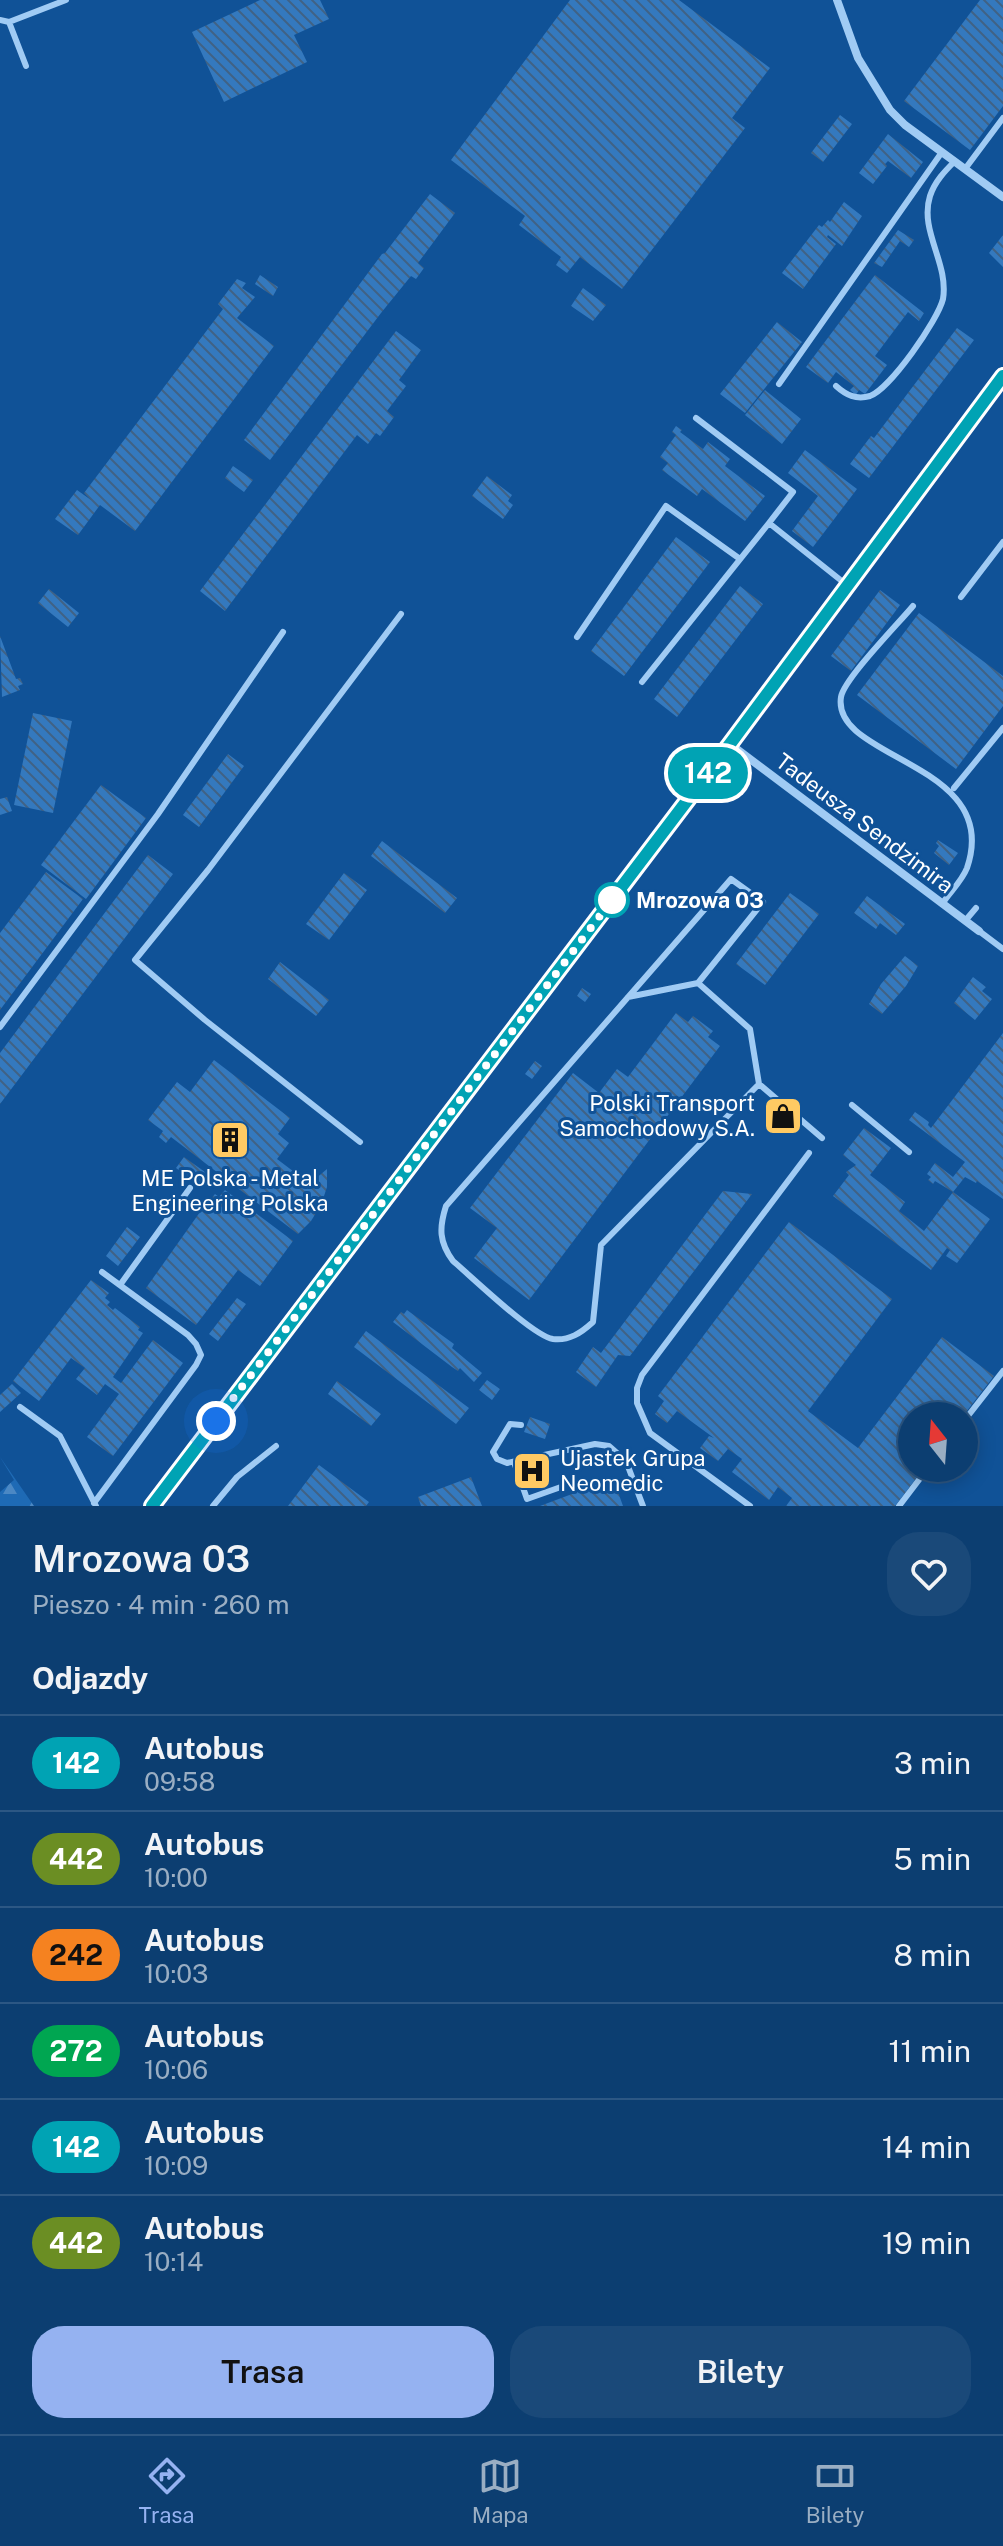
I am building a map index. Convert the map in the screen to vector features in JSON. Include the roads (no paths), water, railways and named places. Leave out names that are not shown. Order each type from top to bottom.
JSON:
[{"type":"street","points":[[837,0],[858,58],[876,92],[905,125],[1003,197]]},
{"type":"street","points":[[152,1506],[730,744],[1003,376]]},
{"type":"street","name":"Tadeusza Sendzimira","points":[[730,744],[979,931]]},
{"type":"lane","points":[[0,20],[9,22],[66,0]]},
{"type":"lane","points":[[9,22],[26,66]]},
{"type":"lane","points":[[965,169],[1003,118]]},
{"type":"lane","points":[[779,384],[942,152]]},
{"type":"lane","points":[[836,386],[846,395],[858,398],[871,396],[883,389],[933,325],[943,298],[943,270],[933,247],[928,223],[929,197],[939,178],[955,161]]},
{"type":"lane","points":[[642,682],[793,492],[696,418]]},
{"type":"lane","points":[[577,637],[666,506],[740,559]]},
{"type":"lane","points":[[769,523],[848,586]]},
{"type":"lane","points":[[961,597],[1003,542]]},
{"type":"lane","points":[[913,606],[844,687],[841,707],[850,726],[954,788],[971,813],[976,841],[967,870],[942,904]]},
{"type":"lane","points":[[360,1142],[205,1020],[135,960],[208,870],[401,614]]},
{"type":"lane","points":[[0,1027],[158,814],[283,632]]},
{"type":"lane","points":[[954,788],[1003,728]]},
{"type":"lane","points":[[628,997],[698,983],[763,902],[731,879],[628,997],[446,1206],[441,1222],[444,1249],[453,1261],[543,1336],[568,1338],[593,1322],[601,1245],[759,1084]]},
{"type":"lane","points":[[965,921],[976,908]]},
{"type":"lane","points":[[979,931],[1003,949]]},
{"type":"lane","points":[[698,983],[750,1029],[759,1084],[822,1138]]},
{"type":"lane","points":[[852,1105],[909,1152]]},
{"type":"lane","points":[[750,1506],[650,1433],[637,1403],[637,1388],[642,1375],[809,1153]]},
{"type":"lane","points":[[120,1285],[190,1188]]},
{"type":"lane","points":[[20,1407],[60,1436],[95,1505],[196,1365],[201,1355],[188,1335],[102,1272]]},
{"type":"lane","points":[[978,1403],[1003,1371]]},
{"type":"lane","points":[[521,1425],[510,1424],[493,1452],[497,1459],[507,1463],[595,1444],[609,1446],[626,1461],[643,1506]]},
{"type":"lane","points":[[213,1506],[237,1477],[276,1446]]},
{"type":"lane","points":[[514,1462],[527,1499],[575,1482]]},
{"type":"lane","points":[[899,1506],[917,1482]]},
{"type":"place","name":"Mrozowa 03","points":[[612,900]]},
{"type":"place","name":"Polski Transport Samochodowy S.A.","points":[[783,1116]]},
{"type":"place","name":"ME Polska - Metal Engineering Polska","points":[[230,1140]]},
{"type":"place","name":"Ujastek Grupa Neomedic","points":[[532,1471]]}]
